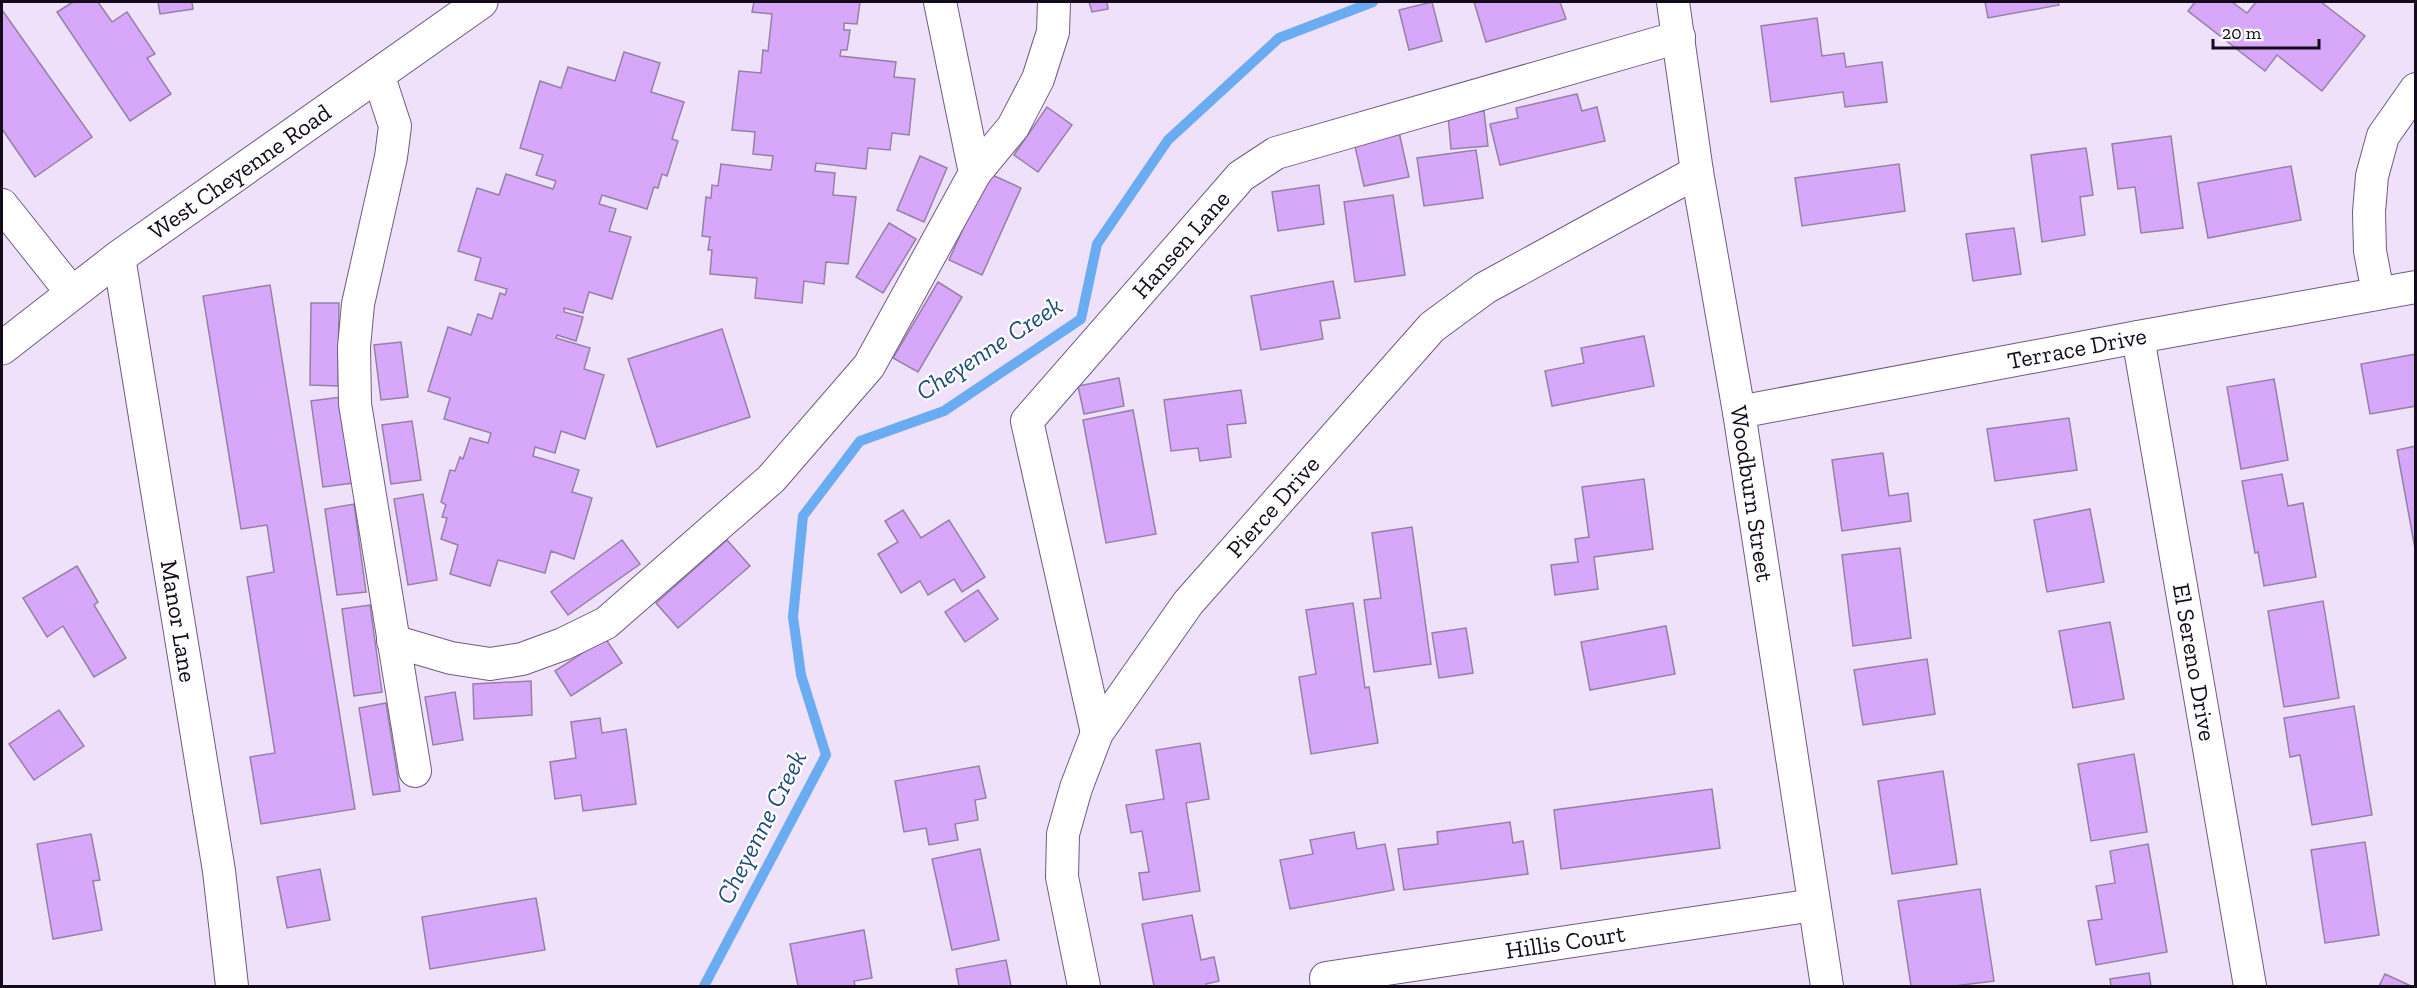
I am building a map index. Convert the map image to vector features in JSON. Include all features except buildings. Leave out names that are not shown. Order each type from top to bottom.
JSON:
[{"type":"main road","name":"West Cheyenne Road","points":[[2,348],[119,257],[481,2]]},
{"type":"street","points":[[940,2],[975,173]]},
{"type":"street","points":[[393,641],[451,658],[490,664],[522,659],[563,644],[606,623],[771,480],[869,366],[975,173],[1013,127],[1038,79],[1053,32],[1054,2]]},
{"type":"street","name":"Woodburn Street","points":[[1673,2],[1697,172],[1739,412],[1827,987]]},
{"type":"street","name":"Hansen Lane","points":[[1097,733],[1028,421],[1241,176],[1276,153],[1678,37]]},
{"type":"street","points":[[378,74],[395,126],[391,157],[358,304],[354,347],[355,404],[415,771]]},
{"type":"street","points":[[2378,293],[2370,251],[2368,212],[2372,176],[2383,136],[2415,89]]},
{"type":"street","name":"Pierce Drive","points":[[1084,987],[1062,877],[1063,834],[1076,788],[1097,733],[1188,603],[1432,327],[1485,288],[1697,172]]},
{"type":"street","points":[[2,205],[72,293]]},
{"type":"street","name":"Manor Lane","points":[[119,257],[219,871],[232,987]]},
{"type":"street","name":"Terrace Drive","points":[[1739,412],[2415,287]]},
{"type":"street","name":"El Sereno Drive","points":[[2138,337],[2250,987]]},
{"type":"street","name":"Hillis Court","points":[[1328,987],[1326,978],[1814,905]]},
{"type":"waterway","name":"Cheyenne Creek","points":[[704,986],[826,755],[801,675],[793,617],[803,516],[860,441],[944,411],[1081,319],[1097,244],[1168,140],[1279,38],[1373,2]]}]
